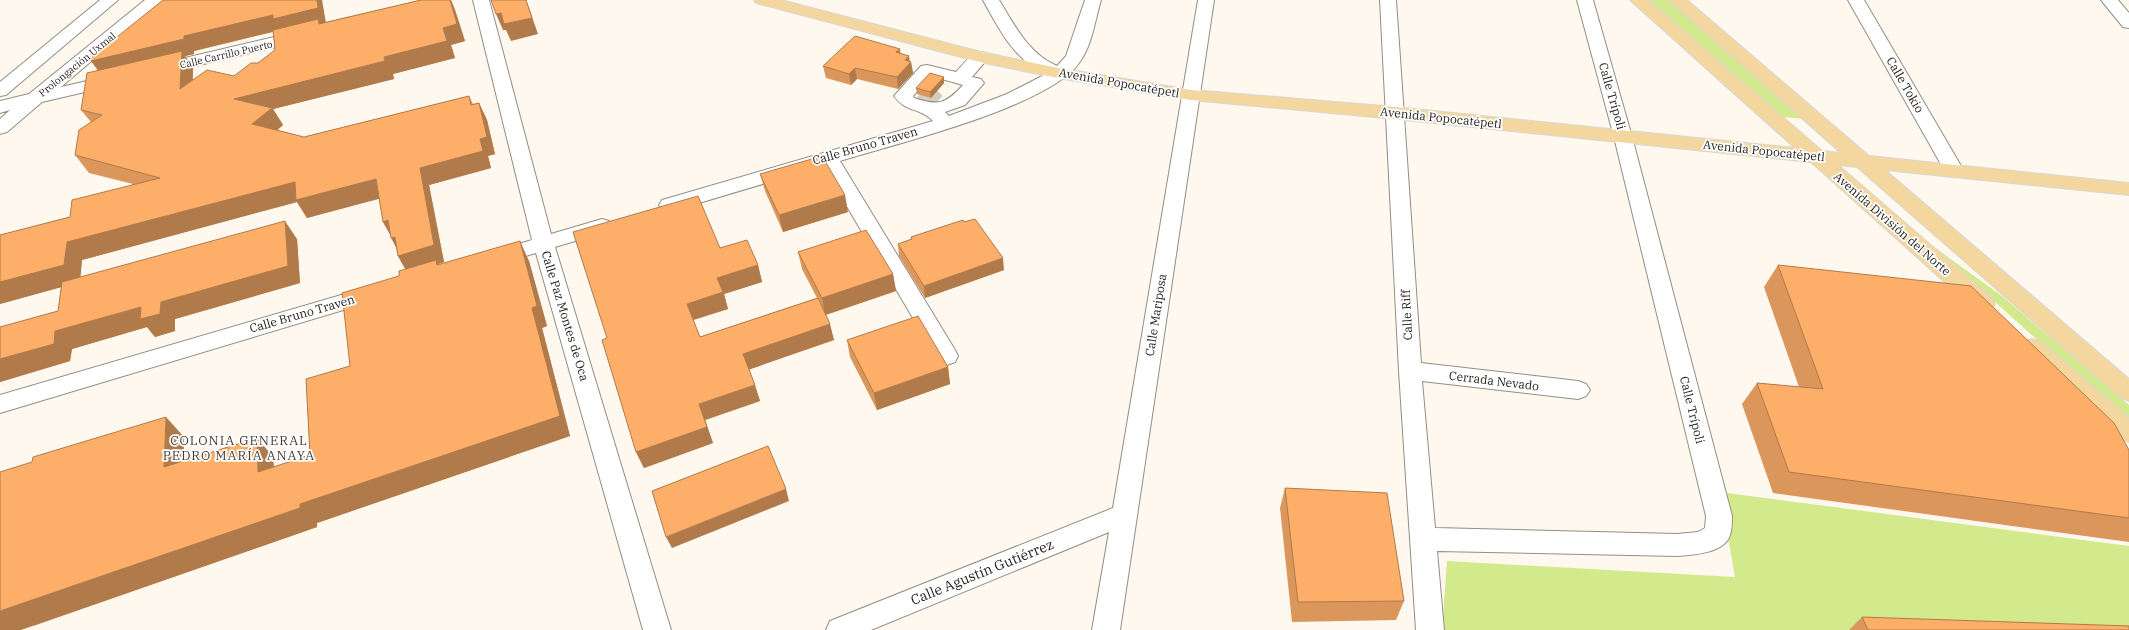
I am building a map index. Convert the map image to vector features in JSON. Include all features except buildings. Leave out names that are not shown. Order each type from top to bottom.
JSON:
[{"type":"main road","name":"Avenida Popocatépetl","points":[[762,0],[980,57],[1058,73],[1191,95],[1396,113],[2129,189]]},
{"type":"main road","name":"Avenida División del Norte","points":[[1638,0],[2000,318]]},
{"type":"main road","points":[[1677,0],[1866,162],[2129,392]]},
{"type":"main road","points":[[1882,215],[1882,203],[1885,201],[1901,204],[1992,281],[2011,288]]},
{"type":"main road","points":[[2018,334],[2129,432]]},
{"type":"street","points":[[0,91],[110,0]]},
{"type":"street","name":"Prolongación Uxmal","points":[[0,128],[155,0]]},
{"type":"street","name":"Calle Paz Montes de Oca","points":[[481,0],[543,243],[657,630]]},
{"type":"street","points":[[991,0],[1023,52],[1036,63],[1058,73]]},
{"type":"street","name":"Calle Bruno Traven","points":[[648,212],[828,157],[925,107],[1008,100],[1058,73],[1072,60],[1093,0]]},
{"type":"street","name":"Calle Mariposa","points":[[1106,630],[1206,0]]},
{"type":"street","name":"Calle Riff","points":[[1388,0],[1396,113],[1410,371],[1430,630]]},
{"type":"street","name":"Calle Trípoli","points":[[1423,539],[1677,544],[1701,543],[1718,534],[1719,516],[1623,137],[1585,0]]},
{"type":"street","name":"Calle Tokio","points":[[1856,0],[1954,171]]},
{"type":"street","points":[[2109,0],[2129,23]]},
{"type":"street","name":"Calle Carrillo Puerto","points":[[0,107],[320,31]]},
{"type":"street","points":[[960,79],[980,57]]},
{"type":"street","points":[[927,70],[960,79],[975,83],[959,101],[925,107],[905,101],[903,96],[927,70]]},
{"type":"street","points":[[925,107],[945,96]]},
{"type":"street","points":[[828,157],[947,356]]},
{"type":"street","points":[[475,263],[618,221]]},
{"type":"street","name":"Calle Bruno Traven","points":[[0,404],[392,288]]},
{"type":"street","name":"Cerrada Nevado","points":[[1410,371],[1578,390]]},
{"type":"street","name":"Calle Agustín Gutiérrez","points":[[840,630],[1124,514]]},
{"type":"green space","points":[[1649,0],[1668,0],[1806,119],[1781,117]]},
{"type":"green space","points":[[1934,247],[2002,296],[2129,405],[2129,420],[2025,329]]},
{"type":"green space","points":[[1720,492],[2129,546],[2129,630],[1442,630],[1447,561],[1735,577]]},
{"type":"tunnel","points":[[924,103],[943,82]]},
{"type":"district","name":"COLONIA GENERAL PEDRO MARÍA ANAYA","points":[[239,448]]}]
